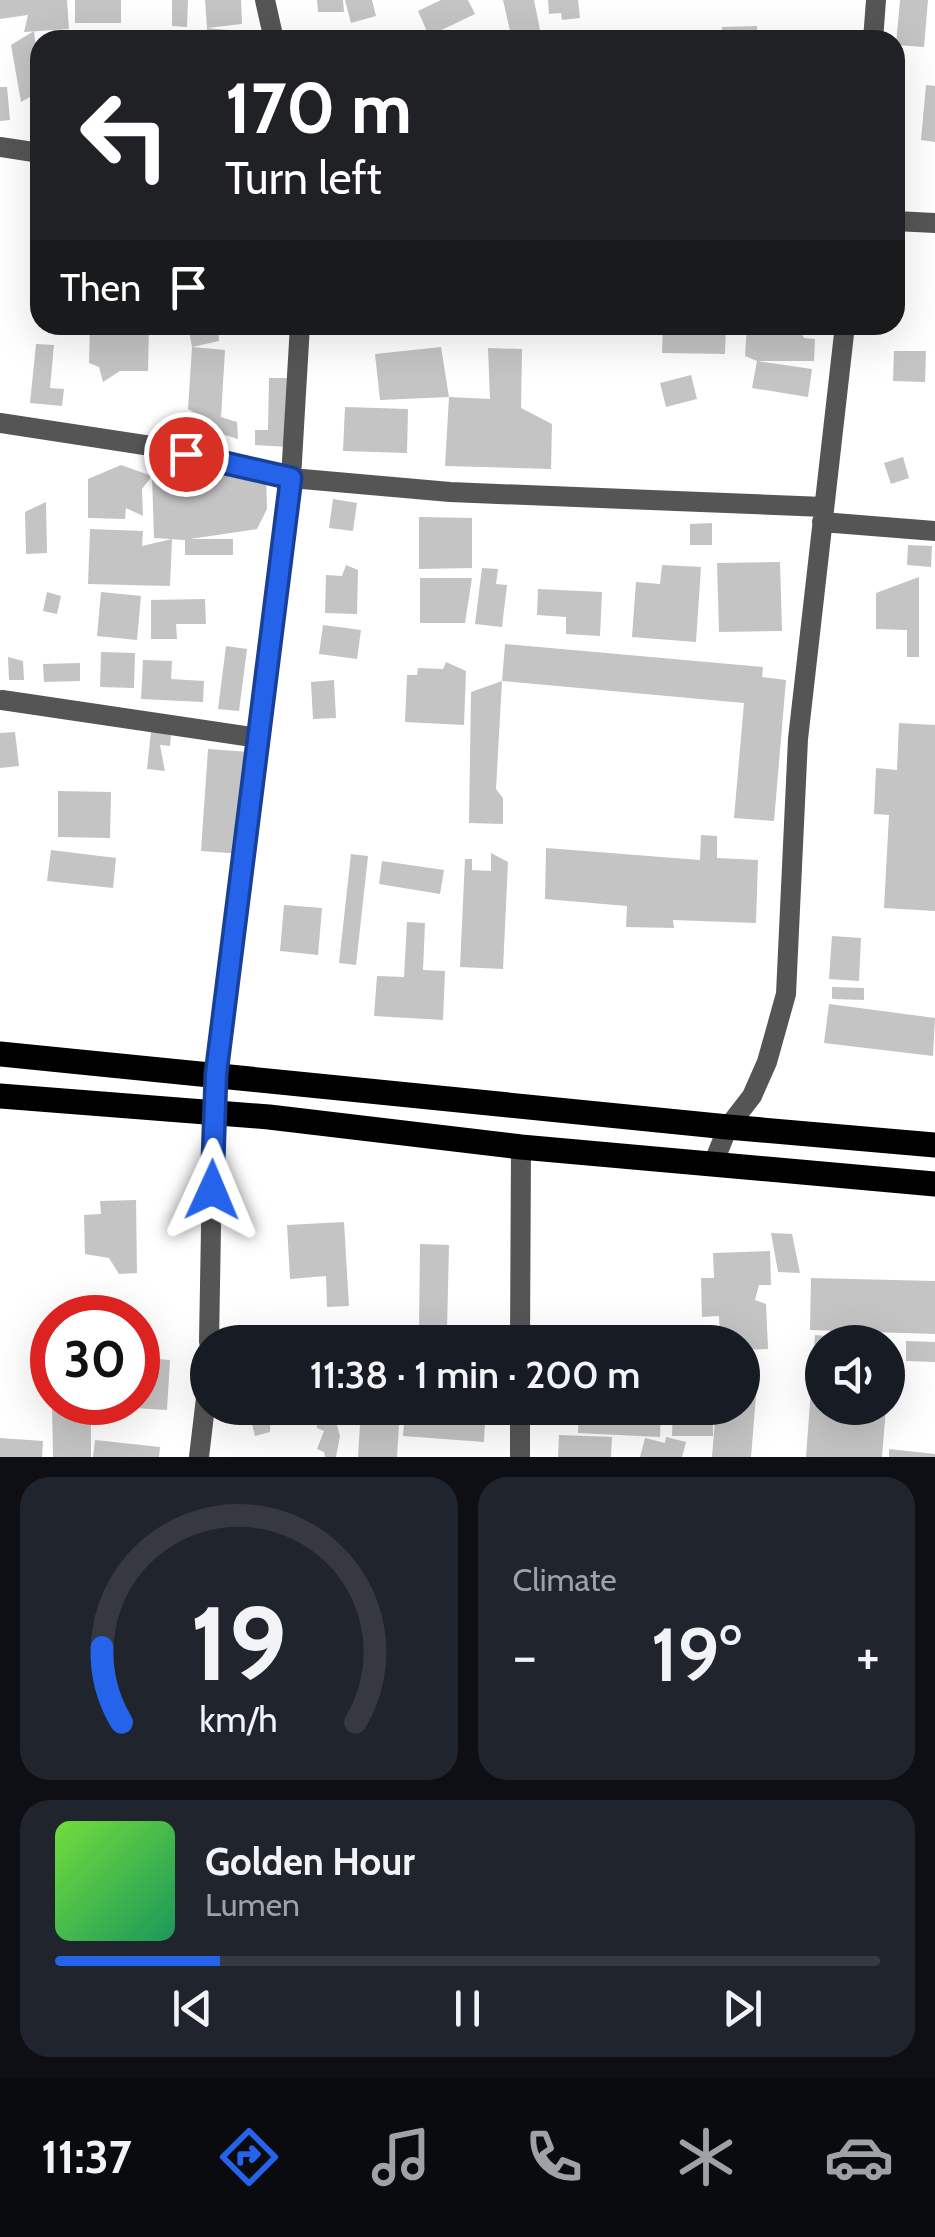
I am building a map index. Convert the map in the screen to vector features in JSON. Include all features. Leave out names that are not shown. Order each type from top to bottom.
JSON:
[{"type":"main road","points":[[0,1054],[728,1128],[935,1145]]},
{"type":"main road","points":[[0,1096],[268,1117],[521,1147],[935,1184]]},
{"type":"street","points":[[265,0],[272,30]]},
{"type":"street","points":[[873,30],[876,0]]},
{"type":"street","points":[[0,147],[30,152]]},
{"type":"street","points":[[905,222],[935,223]]},
{"type":"street","points":[[209,1325],[216,1074],[291,478],[299,335]]},
{"type":"street","points":[[713,1164],[728,1128],[752,1096],[767,1062],[786,994],[798,739],[844,335]]},
{"type":"street","points":[[0,423],[151,446],[291,478],[450,492],[823,514],[935,531]]},
{"type":"street","points":[[2,700],[258,738]]},
{"type":"street","points":[[520,1325],[521,1147]]},
{"type":"street","points":[[199,1457],[203,1425]]},
{"type":"street","points":[[520,1425],[520,1457]]},
{"type":"building","points":[[0,0],[67,0],[69,29],[24,32],[28,15],[0,19]]},
{"type":"building","points":[[75,0],[121,0],[121,23],[75,23]]},
{"type":"building","points":[[172,0],[188,0],[187,27],[172,26]]},
{"type":"building","points":[[205,0],[241,0],[242,24],[207,28]]},
{"type":"building","points":[[317,0],[343,0],[344,12],[318,12]]},
{"type":"building","points":[[345,0],[372,0],[376,16],[351,23]]},
{"type":"building","points":[[441,0],[468,0],[475,14],[442,30],[426,30],[418,11]]},
{"type":"building","points":[[503,0],[534,0],[540,30],[510,30]]},
{"type":"building","points":[[548,0],[578,0],[580,18],[562,20],[561,13],[549,14]]},
{"type":"building","points":[[900,0],[928,0],[924,47],[905,46],[905,30],[897,30]]},
{"type":"building","points":[[757,26],[757,30],[722,30]]},
{"type":"building","points":[[30,33],[30,97],[21,102],[11,45]]},
{"type":"building","points":[[926,85],[935,86],[935,142],[921,140]]},
{"type":"building","points":[[0,87],[7,87],[10,120],[0,121]]},
{"type":"building","points":[[90,335],[149,335],[148,371],[120,371],[103,382],[99,367],[89,363]]},
{"type":"building","points":[[190,335],[219,335],[219,341],[192,347]]},
{"type":"building","points":[[663,335],[726,335],[725,354],[662,353]]},
{"type":"building","points":[[746,335],[802,335],[815,339],[814,361],[757,361],[745,356]]},
{"type":"building","points":[[36,344],[54,345],[50,388],[64,389],[62,406],[30,403]]},
{"type":"building","points":[[192,347],[225,350],[221,417],[237,422],[238,439],[225,435],[216,426],[198,433],[198,415],[188,409]]},
{"type":"building","points":[[441,347],[449,397],[380,400],[375,354]]},
{"type":"building","points":[[488,348],[522,349],[521,408],[552,424],[551,469],[445,466],[449,397],[490,399]]},
{"type":"building","points":[[894,351],[926,351],[925,382],[893,381]]},
{"type":"building","points":[[757,361],[812,369],[808,397],[752,388]]},
{"type":"building","points":[[691,375],[697,399],[666,407],[660,383]]},
{"type":"building","points":[[269,378],[290,378],[288,447],[255,445],[255,430],[268,430]]},
{"type":"building","points":[[345,407],[408,409],[407,453],[343,451]]},
{"type":"building","points":[[903,457],[909,478],[891,484],[884,463]]},
{"type":"building","points":[[121,465],[152,476],[142,489],[143,516],[126,508],[125,519],[88,518],[88,479]]},
{"type":"building","points":[[266,473],[267,509],[257,529],[190,539],[233,539],[233,555],[185,555],[185,540],[154,538],[152,476]]},
{"type":"building","points":[[333,499],[357,503],[353,531],[329,528]]},
{"type":"building","points":[[46,502],[47,553],[26,554],[25,512]]},
{"type":"building","points":[[419,517],[472,518],[472,568],[419,569]]},
{"type":"building","points":[[712,523],[712,545],[690,545],[690,524]]},
{"type":"building","points":[[90,529],[143,531],[142,546],[172,539],[170,586],[88,584]]},
{"type":"building","points":[[908,545],[932,546],[931,567],[907,565]]},
{"type":"building","points":[[780,562],[782,631],[719,632],[717,563]]},
{"type":"building","points":[[346,565],[358,570],[357,614],[325,613],[326,575],[342,576]]},
{"type":"building","points":[[662,565],[701,567],[696,642],[632,637],[636,582],[660,584]]},
{"type":"building","points":[[482,568],[498,569],[496,584],[507,585],[502,627],[475,624]]},
{"type":"building","points":[[919,577],[919,657],[907,657],[907,630],[876,629],[876,593]]},
{"type":"building","points":[[420,578],[472,578],[465,623],[420,623]]},
{"type":"building","points":[[538,589],[602,592],[600,636],[566,634],[566,617],[537,615]]},
{"type":"building","points":[[47,592],[61,596],[57,614],[43,611]]},
{"type":"building","points":[[101,592],[141,596],[137,640],[97,636]]},
{"type":"building","points":[[205,599],[206,624],[176,624],[177,639],[151,639],[151,600]]},
{"type":"building","points":[[323,625],[361,630],[357,659],[319,654]]},
{"type":"building","points":[[505,644],[763,667],[762,677],[786,680],[774,821],[734,818],[744,703],[502,681]]},
{"type":"building","points":[[226,646],[247,649],[239,711],[218,709]]},
{"type":"building","points":[[101,652],[135,653],[134,688],[100,687]]},
{"type":"building","points":[[8,657],[23,661],[24,680],[9,680]]},
{"type":"building","points":[[143,660],[172,661],[171,679],[204,681],[203,702],[141,699]]},
{"type":"building","points":[[446,662],[466,671],[464,725],[405,722],[407,675],[417,675],[418,668],[443,669]]},
{"type":"building","points":[[80,663],[80,681],[44,682],[43,664]]},
{"type":"building","points":[[334,680],[336,718],[313,719],[311,682]]},
{"type":"building","points":[[502,681],[496,789],[503,798],[503,824],[469,823],[471,692]]},
{"type":"building","points":[[899,723],[935,725],[935,911],[884,908],[889,815],[874,814],[876,768],[897,770]]},
{"type":"building","points":[[15,732],[19,766],[0,768],[0,733]]},
{"type":"building","points":[[151,732],[171,734],[170,746],[160,745],[165,771],[147,769]]},
{"type":"building","points":[[208,749],[250,752],[243,854],[201,851]]},
{"type":"building","points":[[58,791],[111,792],[110,838],[58,837]]},
{"type":"building","points":[[701,835],[717,836],[717,858],[758,860],[756,923],[673,920],[674,928],[626,927],[627,906],[545,899],[546,848],[700,860]]},
{"type":"building","points":[[51,850],[116,858],[113,888],[47,881]]},
{"type":"building","points":[[491,853],[508,862],[503,969],[460,967],[465,859],[472,859],[472,870],[491,871]]},
{"type":"building","points":[[351,854],[368,856],[356,965],[339,963]]},
{"type":"building","points":[[382,861],[444,870],[440,894],[379,884]]},
{"type":"building","points":[[284,905],[322,908],[318,955],[280,951]]},
{"type":"building","points":[[407,922],[425,923],[423,970],[445,971],[443,1020],[374,1016],[377,976],[404,977]]},
{"type":"building","points":[[832,936],[861,938],[859,981],[829,979]]},
{"type":"building","points":[[832,987],[864,988],[864,1000],[832,999]]},
{"type":"building","points":[[829,1004],[935,1018],[933,1056],[824,1043]]},
{"type":"building","points":[[136,1200],[137,1273],[119,1274],[109,1258],[85,1254],[84,1215],[101,1214],[100,1201]]},
{"type":"building","points":[[344,1222],[349,1306],[327,1307],[326,1276],[290,1279],[287,1225]]},
{"type":"building","points":[[771,1233],[792,1234],[800,1273],[778,1272]]},
{"type":"building","points":[[420,1244],[449,1245],[447,1325],[419,1325]]},
{"type":"building","points":[[770,1251],[771,1285],[759,1285],[755,1300],[766,1304],[768,1349],[760,1349],[760,1325],[719,1325],[719,1316],[702,1317],[701,1278],[714,1278],[713,1253]]},
{"type":"building","points":[[811,1278],[935,1281],[935,1334],[905,1333],[905,1325],[810,1325]]},
{"type":"building","points":[[906,1341],[935,1342],[935,1362],[906,1361]]},
{"type":"building","points":[[160,1359],[170,1360],[167,1410],[160,1410]]},
{"type":"building","points":[[52,1425],[91,1425],[91,1457],[53,1457]]},
{"type":"building","points":[[252,1425],[270,1425],[270,1432],[255,1436]]},
{"type":"building","points":[[337,1425],[340,1436],[336,1457],[325,1457],[317,1449],[324,1431],[317,1428]]},
{"type":"building","points":[[360,1425],[399,1425],[397,1457],[358,1457]]},
{"type":"building","points":[[404,1425],[485,1425],[484,1442],[403,1436]]},
{"type":"building","points":[[578,1425],[660,1425],[660,1437],[578,1433]]},
{"type":"building","points":[[672,1425],[713,1425],[713,1436],[672,1436]]},
{"type":"building","points":[[715,1425],[754,1425],[751,1457],[712,1457]]},
{"type":"building","points":[[808,1425],[885,1425],[882,1457],[806,1457]]},
{"type":"building","points":[[559,1435],[612,1437],[611,1457],[558,1457]]},
{"type":"building","points":[[666,1437],[686,1442],[682,1457],[640,1457],[645,1438],[665,1443]]},
{"type":"building","points":[[0,1438],[43,1441],[42,1457],[0,1457]]},
{"type":"building","points":[[95,1440],[160,1447],[159,1457],[93,1457]]},
{"type":"building","points":[[889,1449],[935,1454],[935,1457],[889,1457]]},
{"type":"route","points":[[186,454],[291,478],[216,1074],[212,1190]]}]
